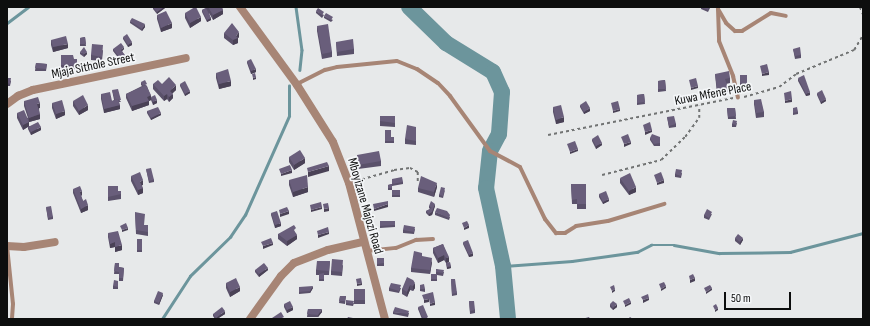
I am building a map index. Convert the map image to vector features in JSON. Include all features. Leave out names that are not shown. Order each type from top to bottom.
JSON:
[{"type":"street","name":"Mboyizane Majozi Road","points":[[240,7],[297,84],[333,142],[348,183],[385,319]]},
{"type":"street","name":"Mjaja Sithole Street","points":[[7,104],[18,96],[33,90],[186,58]]},
{"type":"street","points":[[7,246],[24,247],[55,242]]},
{"type":"street","points":[[250,319],[281,276],[294,263],[328,250],[364,242]]},
{"type":"lane","points":[[717,8],[726,23],[735,31],[742,31],[758,18],[771,13],[786,16]]},
{"type":"lane","points":[[717,8],[719,42],[733,76],[738,97]]},
{"type":"lane","points":[[297,84],[325,70],[337,67],[397,61],[407,64],[438,83],[490,151],[520,167],[545,219],[556,234],[565,233],[576,226],[608,221],[664,204]]},
{"type":"lane","points":[[366,251],[396,248],[416,240],[433,239]]},
{"type":"lane","points":[[7,246],[10,258],[12,319]]},
{"type":"path","points":[[860,7],[863,14]]},
{"type":"path","name":"Kuwa Mfene Place","points":[[548,135],[738,97],[752,97],[779,87],[796,74],[854,50],[863,35]]},
{"type":"path","points":[[602,176],[661,160],[685,137],[699,118],[699,106]]},
{"type":"path","points":[[348,183],[404,168],[418,172],[418,184]]},
{"type":"building","points":[[153,7],[164,7],[157,12]]},
{"type":"building","points":[[195,7],[201,17],[190,23],[185,13]]},
{"type":"building","points":[[208,7],[222,7],[223,10],[213,15]]},
{"type":"building","points":[[701,7],[709,7],[708,10]]},
{"type":"building","points":[[206,8],[211,18],[207,20],[202,10]]},
{"type":"building","points":[[318,8],[324,12],[322,15],[316,11]]},
{"type":"building","points":[[166,11],[172,23],[161,28],[157,15]]},
{"type":"building","points":[[326,13],[333,17],[331,20],[324,16]]},
{"type":"building","points":[[132,18],[145,24],[142,29],[130,21]]},
{"type":"building","points":[[232,23],[239,32],[236,36],[238,38],[233,40],[224,33]]},
{"type":"building","points":[[328,24],[332,52],[322,54],[317,26]]},
{"type":"building","points":[[127,34],[132,42],[128,45],[123,37]]},
{"type":"building","points":[[66,36],[68,44],[53,47],[51,40]]},
{"type":"building","points":[[85,37],[86,44],[80,44],[80,38]]},
{"type":"building","points":[[353,39],[354,49],[337,52],[336,42]]},
{"type":"building","points":[[121,43],[124,47],[121,50],[125,55],[120,58],[113,49]]},
{"type":"building","points":[[92,44],[103,45],[102,57],[91,55]]},
{"type":"building","points":[[84,47],[87,52],[84,54],[80,52]]},
{"type":"building","points":[[800,47],[801,55],[795,56],[793,49]]},
{"type":"building","points":[[61,55],[73,55],[74,59],[77,59],[77,65],[61,65]]},
{"type":"building","points":[[251,59],[256,69],[251,71],[247,61]]},
{"type":"building","points":[[36,63],[47,64],[46,69],[35,68]]},
{"type":"building","points":[[767,64],[769,72],[762,74],[760,66]]},
{"type":"building","points":[[228,69],[231,81],[219,84],[216,73]]},
{"type":"building","points":[[729,71],[730,78],[725,79],[728,88],[717,89],[715,74]]},
{"type":"building","points":[[255,73],[256,77],[253,78],[252,74]]},
{"type":"building","points":[[740,75],[747,75],[747,83],[740,83]]},
{"type":"building","points":[[804,75],[810,92],[806,94],[798,78]]},
{"type":"building","points":[[169,77],[176,85],[170,91],[173,94],[169,97],[167,94],[164,96],[153,84],[158,80],[162,84]]},
{"type":"building","points":[[7,78],[11,78],[10,84],[7,83]]},
{"type":"building","points":[[696,78],[698,86],[691,88],[689,80]]},
{"type":"building","points":[[145,80],[147,84],[143,86],[141,82]]},
{"type":"building","points":[[665,80],[666,89],[658,89],[658,81]]},
{"type":"building","points":[[185,81],[190,91],[185,94],[180,84]]},
{"type":"building","points":[[146,85],[151,95],[147,97],[149,101],[132,106],[126,94]]},
{"type":"building","points":[[118,89],[121,100],[115,100],[112,90]]},
{"type":"building","points":[[704,90],[709,90],[709,95],[705,95]]},
{"type":"building","points":[[822,90],[826,99],[821,102],[817,93]]},
{"type":"building","points":[[791,91],[792,99],[785,101],[784,93]]},
{"type":"building","points":[[110,92],[112,101],[118,99],[120,105],[104,109],[101,94]]},
{"type":"building","points":[[644,94],[645,102],[637,103],[637,95]]},
{"type":"building","points":[[83,95],[88,105],[79,111],[73,101]]},
{"type":"building","points":[[155,95],[157,100],[153,102],[151,97]]},
{"type":"building","points":[[38,97],[40,103],[37,104],[40,114],[29,118],[24,101]]},
{"type":"building","points":[[761,99],[764,112],[756,113],[754,100]]},
{"type":"building","points":[[62,100],[65,111],[56,114],[52,103]]},
{"type":"building","points":[[586,101],[590,108],[584,112],[580,105]]},
{"type":"building","points":[[618,101],[620,109],[613,111],[611,103]]},
{"type":"building","points":[[561,105],[564,117],[556,120],[553,107]]},
{"type":"building","points":[[158,107],[161,113],[151,118],[147,111]]},
{"type":"building","points":[[797,107],[798,112],[793,113],[793,108]]},
{"type":"building","points":[[727,108],[735,108],[736,116],[728,117]]},
{"type":"building","points":[[24,110],[29,122],[23,125],[17,113]]},
{"type":"building","points":[[380,116],[395,116],[395,123],[380,121]]},
{"type":"building","points":[[674,116],[676,124],[669,126],[667,117]]},
{"type":"building","points":[[733,120],[737,121],[736,125],[732,124]]},
{"type":"building","points":[[38,122],[41,127],[31,132],[28,127]]},
{"type":"building","points":[[650,122],[652,130],[645,132],[643,125]]},
{"type":"building","points":[[407,125],[416,127],[416,141],[405,139]]},
{"type":"building","points":[[385,130],[391,130],[391,137],[394,137],[394,141],[385,141]]},
{"type":"building","points":[[628,134],[631,142],[624,144],[621,137]]},
{"type":"building","points":[[652,134],[660,137],[660,143],[654,144],[650,138]]},
{"type":"building","points":[[598,135],[602,143],[596,146],[592,139]]},
{"type":"building","points":[[575,141],[578,149],[570,152],[567,144]]},
{"type":"building","points":[[300,150],[305,158],[294,165],[289,157]]},
{"type":"building","points":[[379,151],[381,161],[358,165],[357,155]]},
{"type":"building","points":[[327,162],[329,166],[308,172],[307,168]]},
{"type":"building","points":[[290,165],[292,170],[281,174],[279,169]]},
{"type":"building","points":[[151,168],[154,180],[149,181],[146,169]]},
{"type":"building","points":[[676,169],[682,170],[681,176],[675,174]]},
{"type":"building","points":[[140,172],[143,180],[140,182],[143,188],[138,190],[131,176]]},
{"type":"building","points":[[661,172],[664,180],[657,183],[654,175]]},
{"type":"building","points":[[630,173],[636,187],[629,191],[620,178]]},
{"type":"building","points":[[307,175],[308,187],[293,192],[289,180]]},
{"type":"building","points":[[421,176],[437,183],[434,192],[418,188]]},
{"type":"building","points":[[402,177],[403,182],[392,184],[392,179]]},
{"type":"building","points":[[392,184],[392,188],[388,188],[388,185]]},
{"type":"building","points":[[571,184],[586,184],[586,204],[577,204],[577,199],[572,200]]},
{"type":"building","points":[[80,186],[83,201],[86,199],[88,205],[81,209],[73,189]]},
{"type":"building","points":[[108,186],[118,186],[118,191],[121,191],[121,194],[108,197]]},
{"type":"building","points":[[441,187],[445,188],[443,196],[439,195]]},
{"type":"building","points":[[392,190],[400,190],[400,195],[392,195]]},
{"type":"building","points":[[606,191],[609,199],[603,202],[599,194]]},
{"type":"building","points":[[388,201],[388,204],[374,209],[373,204]]},
{"type":"building","points":[[431,201],[435,204],[432,212],[429,214],[426,211],[432,208],[429,206]]},
{"type":"building","points":[[321,202],[322,207],[311,210],[310,205]]},
{"type":"building","points":[[328,203],[329,208],[324,209],[323,204]]},
{"type":"building","points":[[51,206],[53,217],[48,218],[46,207]]},
{"type":"building","points":[[287,207],[289,211],[280,214],[279,210]]},
{"type":"building","points":[[437,208],[447,211],[450,215],[449,218],[435,212]]},
{"type":"building","points":[[707,209],[712,212],[709,218],[704,215]]},
{"type":"building","points":[[277,211],[281,223],[275,225],[271,213]]},
{"type":"building","points":[[135,212],[145,214],[144,225],[148,225],[148,232],[136,230]]},
{"type":"building","points":[[380,221],[395,221],[395,225],[380,226]]},
{"type":"building","points":[[467,221],[469,225],[464,228],[462,223]]},
{"type":"building","points":[[126,223],[128,228],[122,230],[120,226]]},
{"type":"building","points":[[294,225],[296,228],[294,230],[297,235],[287,241],[278,234]]},
{"type":"building","points":[[404,225],[415,227],[414,232],[403,230]]},
{"type":"building","points":[[328,227],[329,232],[318,235],[317,231]]},
{"type":"building","points":[[118,231],[122,245],[115,247],[115,242],[110,244],[108,233]]},
{"type":"building","points":[[738,234],[743,238],[740,242],[735,238]]},
{"type":"building","points":[[271,238],[273,243],[263,246],[261,242]]},
{"type":"building","points":[[137,239],[142,239],[142,250],[137,250]]},
{"type":"building","points":[[468,240],[473,253],[469,255],[463,242]]},
{"type":"building","points":[[443,244],[449,257],[446,258],[444,255],[438,258],[433,248]]},
{"type":"building","points":[[414,251],[422,253],[422,256],[432,258],[430,270],[411,268]]},
{"type":"building","points":[[377,258],[384,258],[384,263],[377,264]]},
{"type":"building","points":[[332,259],[343,260],[342,272],[331,271]]},
{"type":"building","points":[[317,261],[330,261],[329,271],[316,270]]},
{"type":"building","points":[[450,262],[451,266],[447,267],[446,263]]},
{"type":"building","points":[[115,263],[119,263],[119,267],[124,268],[123,278],[119,278],[119,272],[114,271]]},
{"type":"building","points":[[264,263],[268,268],[259,274],[255,270]]},
{"type":"building","points":[[436,269],[444,270],[443,273],[436,272]]},
{"type":"building","points":[[324,273],[324,279],[319,279],[319,274]]},
{"type":"building","points":[[431,274],[437,274],[437,279],[431,279]]},
{"type":"building","points":[[693,274],[695,278],[690,280],[689,276]]},
{"type":"building","points":[[407,277],[415,283],[413,286],[410,285],[407,292],[402,289]]},
{"type":"building","points":[[236,278],[240,287],[230,292],[226,283]]},
{"type":"building","points":[[361,278],[362,283],[357,284],[356,279]]},
{"type":"building","points":[[451,279],[455,279],[457,293],[452,294]]},
{"type":"building","points":[[114,280],[118,281],[118,287],[113,286]]},
{"type":"building","points":[[664,282],[666,286],[661,289],[659,284]]},
{"type":"building","points":[[391,283],[401,285],[399,291],[389,288]]},
{"type":"building","points":[[424,284],[425,289],[420,289],[420,285]]},
{"type":"building","points":[[614,285],[615,289],[612,291],[610,287]]},
{"type":"building","points":[[710,285],[712,288],[706,292],[704,288]]},
{"type":"building","points":[[313,286],[310,291],[299,292],[299,287]]},
{"type":"building","points":[[354,289],[365,289],[365,300],[354,300]]},
{"type":"building","points":[[158,291],[163,293],[159,303],[154,301]]},
{"type":"building","points":[[433,292],[435,302],[430,304],[429,299],[424,300],[422,295]]},
{"type":"building","points":[[648,294],[649,298],[643,300],[641,297]]},
{"type":"building","points":[[340,296],[346,296],[345,301],[339,301]]},
{"type":"building","points":[[629,298],[631,302],[625,305],[623,301]]},
{"type":"building","points":[[346,300],[354,301],[353,304],[346,303]]},
{"type":"building","points":[[290,301],[293,307],[287,310],[284,304]]},
{"type":"building","points":[[469,301],[474,301],[475,310],[470,311]]},
{"type":"building","points":[[613,301],[617,304],[613,308],[610,304]]},
{"type":"building","points":[[716,304],[718,308],[715,310],[713,306]]},
{"type":"building","points":[[423,305],[428,317],[425,319],[423,319],[418,307]]},
{"type":"building","points":[[222,307],[225,311],[216,318],[213,314]]},
{"type":"building","points":[[395,307],[409,311],[408,314],[393,312]]},
{"type":"building","points":[[308,309],[322,309],[318,315],[307,314]]},
{"type":"building","points":[[281,312],[284,317],[280,319],[272,319],[272,318]]},
{"type":"waterway","points":[[7,23],[28,7]]},
{"type":"waterway","points":[[296,7],[302,50],[300,70]]},
{"type":"waterway","points":[[409,7],[446,43],[493,72],[502,92],[499,134],[490,151],[486,188],[503,266],[508,319]]},
{"type":"waterway","points":[[411,8],[416,7]]},
{"type":"waterway","points":[[162,319],[190,276],[230,237],[245,215],[289,116],[289,86]]},
{"type":"waterway","points":[[503,266],[572,261],[637,252],[651,245],[674,245],[719,253],[790,252],[863,233]]}]
